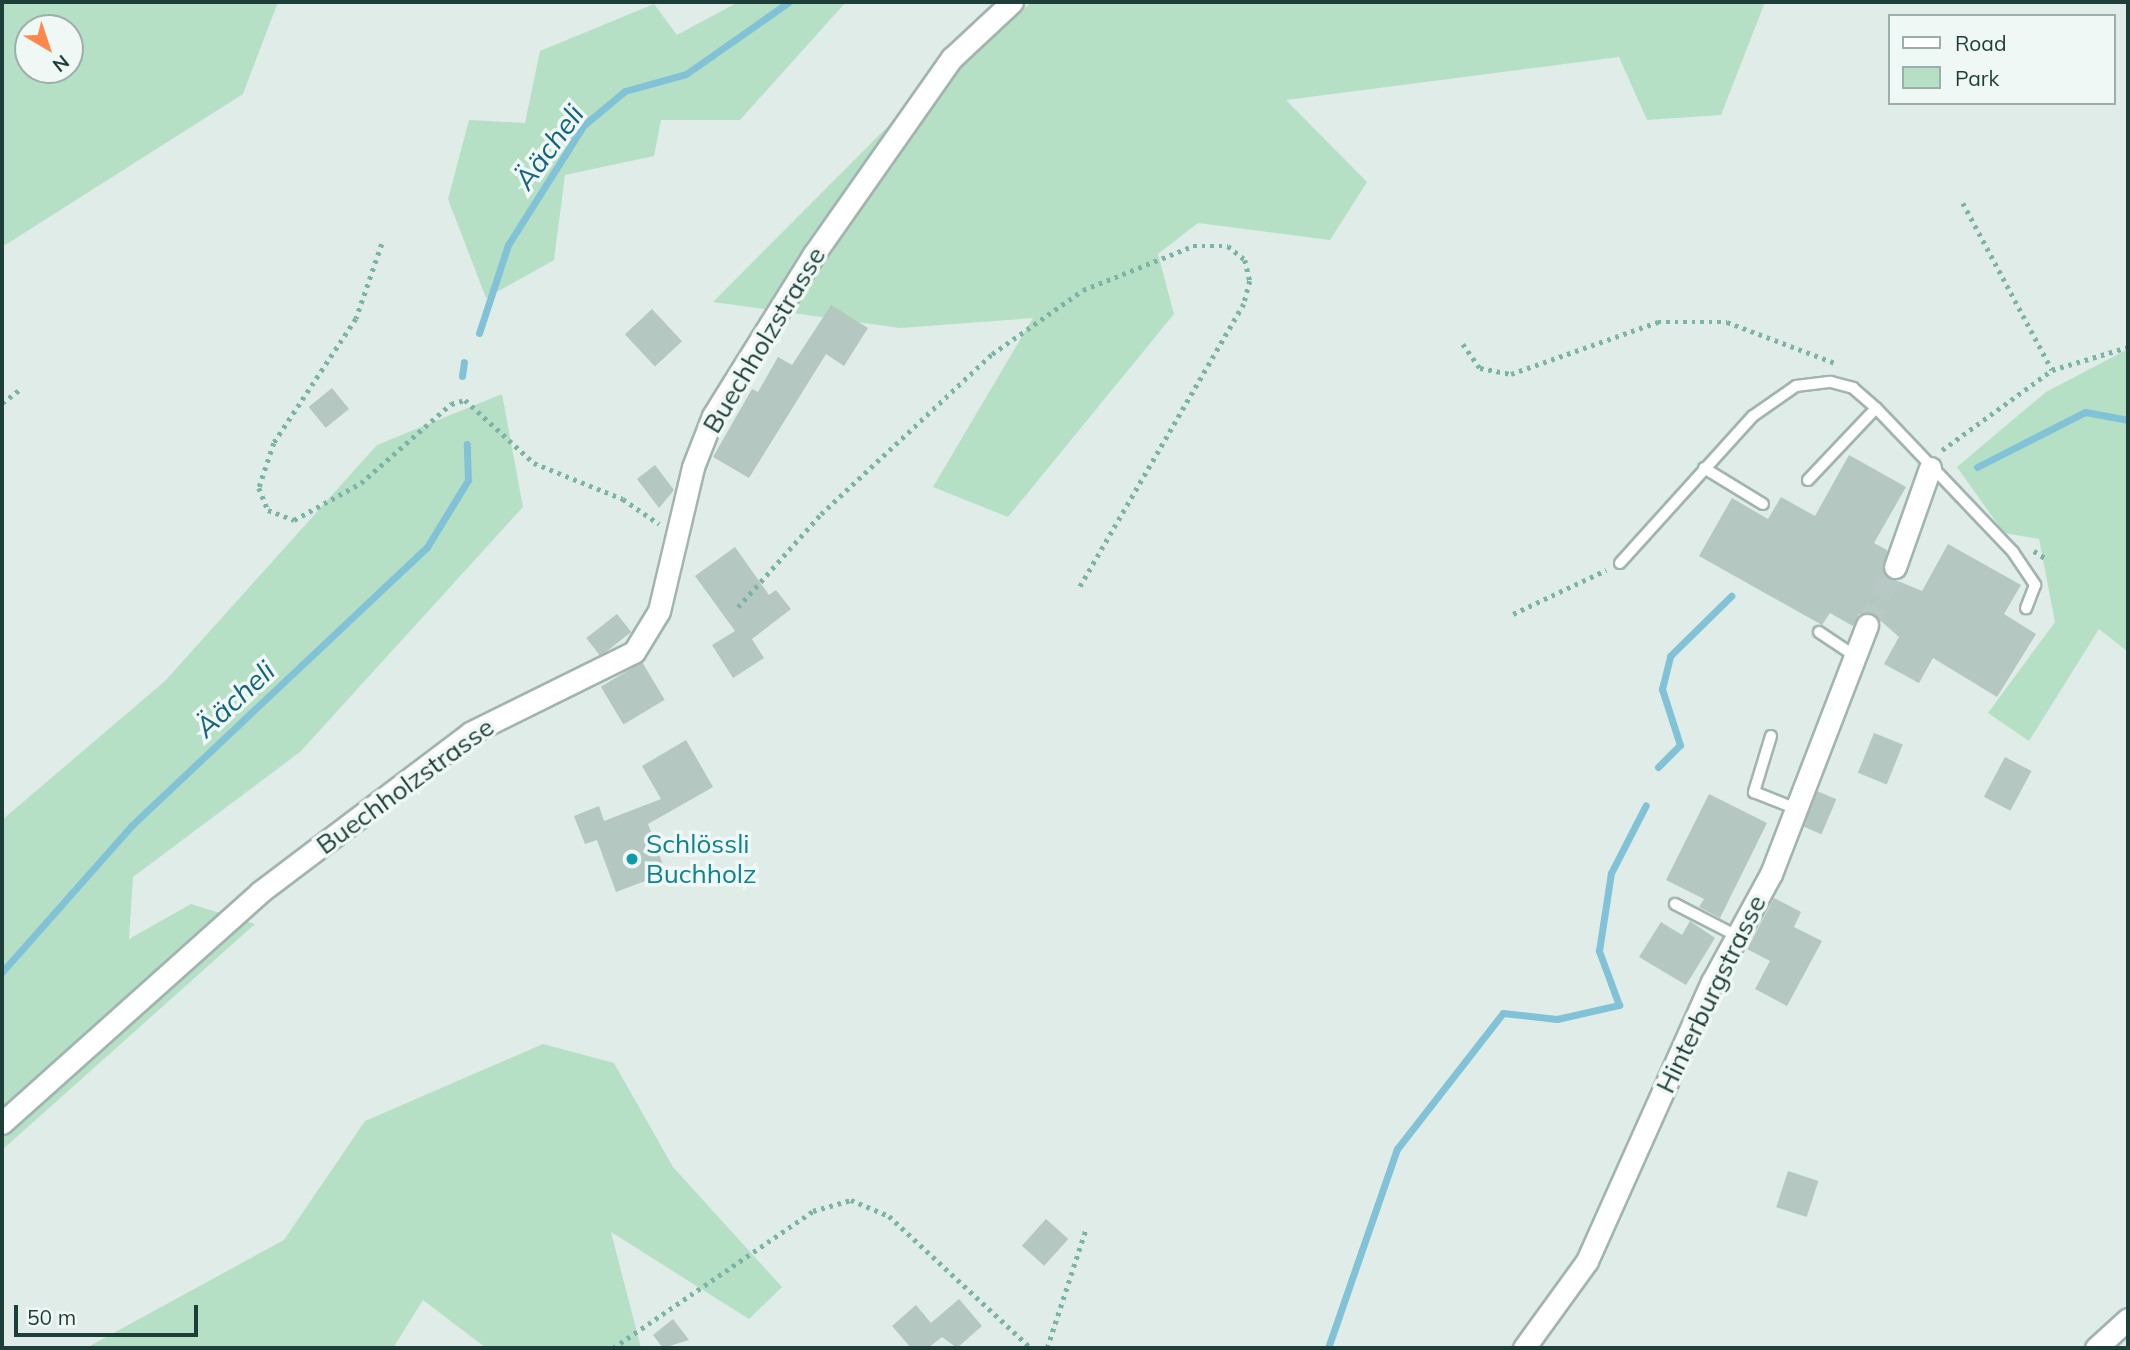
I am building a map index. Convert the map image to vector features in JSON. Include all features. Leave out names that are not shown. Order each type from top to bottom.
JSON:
[{"type":"street","name":"Buechholzstrasse","points":[[2,1123],[260,892],[470,733],[634,652],[659,611],[677,536],[713,416],[807,266],[952,58],[1012,2]]},
{"type":"street","points":[[1895,567],[1930,468]]},
{"type":"street","name":"Hinterburgstrasse","points":[[1524,1348],[1587,1261],[1737,936],[1771,874],[1794,808],[1867,625]]},
{"type":"street","points":[[2096,1348],[2128,1319]]},
{"type":"lane","points":[[1619,563],[1753,416],[1796,386],[1842,385],[1876,408],[1930,468],[2013,552],[2035,585],[2026,608]]},
{"type":"lane","points":[[1808,480],[1876,408]]},
{"type":"lane","points":[[1704,468],[1763,504]]},
{"type":"lane","points":[[1819,632],[1855,656]]},
{"type":"lane","points":[[1771,737],[1754,792],[1794,808]]},
{"type":"lane","points":[[1675,904],[1737,936]]},
{"type":"path","points":[[1963,203],[2052,370]]},
{"type":"path","points":[[382,244],[356,319],[274,443],[259,488],[268,510],[294,520],[361,483],[451,404],[465,400],[534,463],[623,499],[677,536]]},
{"type":"path","points":[[738,607],[821,514],[992,354],[1083,290],[1193,246],[1228,246],[1245,261],[1250,281],[1244,304],[1080,587]]},
{"type":"path","points":[[1463,344],[1480,368],[1511,374],[1658,322],[1727,322],[1848,366]]},
{"type":"path","points":[[1930,468],[1971,424],[2052,370],[2128,347]]},
{"type":"path","points":[[2,403],[19,390]]},
{"type":"path","points":[[1513,614],[1619,563]]},
{"type":"path","points":[[613,1348],[813,1210],[851,1200],[889,1216],[1031,1348]]},
{"type":"path","points":[[1047,1348],[1086,1229]]},
{"type":"green space","points":[[2,2],[278,2],[243,94],[2,247]]},
{"type":"green space","points":[[738,2],[846,2],[740,120],[661,120],[654,156],[565,175],[554,260],[486,298],[448,199],[469,120],[525,123],[540,51],[654,4],[677,35]]},
{"type":"green space","points":[[1032,2],[1765,2],[1721,115],[1647,120],[1619,57],[1286,100],[1367,182],[1330,240],[1198,223],[1158,254],[1174,314],[1008,517],[933,487],[1033,318],[900,328],[713,302],[925,89]]},
{"type":"green space","points":[[2128,349],[2128,652],[2099,629],[2029,741],[1988,713],[2055,622],[2039,539],[2004,533],[1957,467],[2046,392]]},
{"type":"green space","points":[[502,394],[523,507],[300,752],[133,877],[129,939],[191,904],[255,924],[2,1150],[2,820],[165,681],[377,445]]},
{"type":"green space","points":[[543,1044],[614,1063],[673,1167],[782,1287],[749,1319],[611,1232],[641,1348],[486,1348],[423,1300],[393,1348],[86,1348],[284,1240],[365,1121]]},
{"type":"building","points":[[831,305],[868,328],[844,366],[826,354],[749,478],[713,457],[752,389],[758,392],[778,357],[792,365]]},
{"type":"building","points":[[652,309],[682,341],[655,366],[625,334]]},
{"type":"building","points":[[332,388],[349,409],[326,428],[309,407]]},
{"type":"building","points":[[1849,455],[1906,487],[1874,543],[1887,550],[1886,576],[1922,591],[1948,544],[2021,585],[2004,614],[2036,634],[1997,697],[1933,658],[1919,683],[1884,664],[1899,637],[1872,613],[1859,614],[1853,626],[1830,613],[1822,625],[1699,556],[1732,498],[1768,519],[1781,497],[1815,516]]},
{"type":"building","points":[[655,465],[674,490],[659,508],[637,479]]},
{"type":"building","points":[[735,547],[769,595],[776,590],[791,609],[752,639],[764,658],[733,678],[712,645],[735,631],[695,576]]},
{"type":"building","points":[[617,614],[631,632],[600,656],[586,638]]},
{"type":"building","points":[[642,662],[665,700],[624,724],[601,687]]},
{"type":"building","points":[[1874,733],[1903,745],[1887,784],[1858,773]]},
{"type":"building","points":[[686,740],[713,787],[648,824],[666,873],[616,892],[597,840],[585,844],[574,816],[599,806],[604,821],[661,799],[642,766]]},
{"type":"building","points":[[2005,757],[2031,771],[2010,811],[1984,797]]},
{"type":"building","points":[[1817,791],[1836,799],[1821,834],[1802,826]]},
{"type":"building","points":[[1709,794],[1767,823],[1720,918],[1699,907],[1704,899],[1666,880]]},
{"type":"building","points":[[1774,898],[1801,912],[1794,927],[1822,941],[1787,1006],[1755,989],[1770,961],[1747,949]]},
{"type":"building","points":[[1690,921],[1715,938],[1686,985],[1639,957],[1661,922],[1682,935]]},
{"type":"building","points":[[1788,1171],[1818,1181],[1807,1217],[1776,1207]]},
{"type":"building","points":[[1046,1219],[1068,1239],[1044,1266],[1022,1246]]},
{"type":"building","points":[[959,1299],[982,1326],[957,1348],[942,1337],[928,1348],[911,1348],[892,1326],[916,1305],[931,1323]]},
{"type":"building","points":[[673,1319],[689,1340],[663,1348],[653,1335]]},
{"type":"waterway","name":"Äächeli","points":[[479,333],[508,245],[584,125],[625,91],[686,74],[789,2]]},
{"type":"waterway","name":"Äächeli","points":[[462,376],[464,362]]},
{"type":"waterway","points":[[1977,467],[2085,412],[2128,420]]},
{"type":"waterway","name":"Äächeli","points":[[2,972],[131,826],[427,547],[468,480],[467,444]]},
{"type":"waterway","points":[[1658,767],[1680,745],[1662,689],[1670,656],[1731,596]]},
{"type":"waterway","points":[[1328,1348],[1397,1149],[1503,1013],[1557,1019],[1619,1005],[1599,951],[1611,873],[1646,805]]},
{"type":"tunnel","points":[[1867,625],[1895,567]]},
{"type":"place","name":"Schlössli Buchholz","points":[[632,859]]}]
